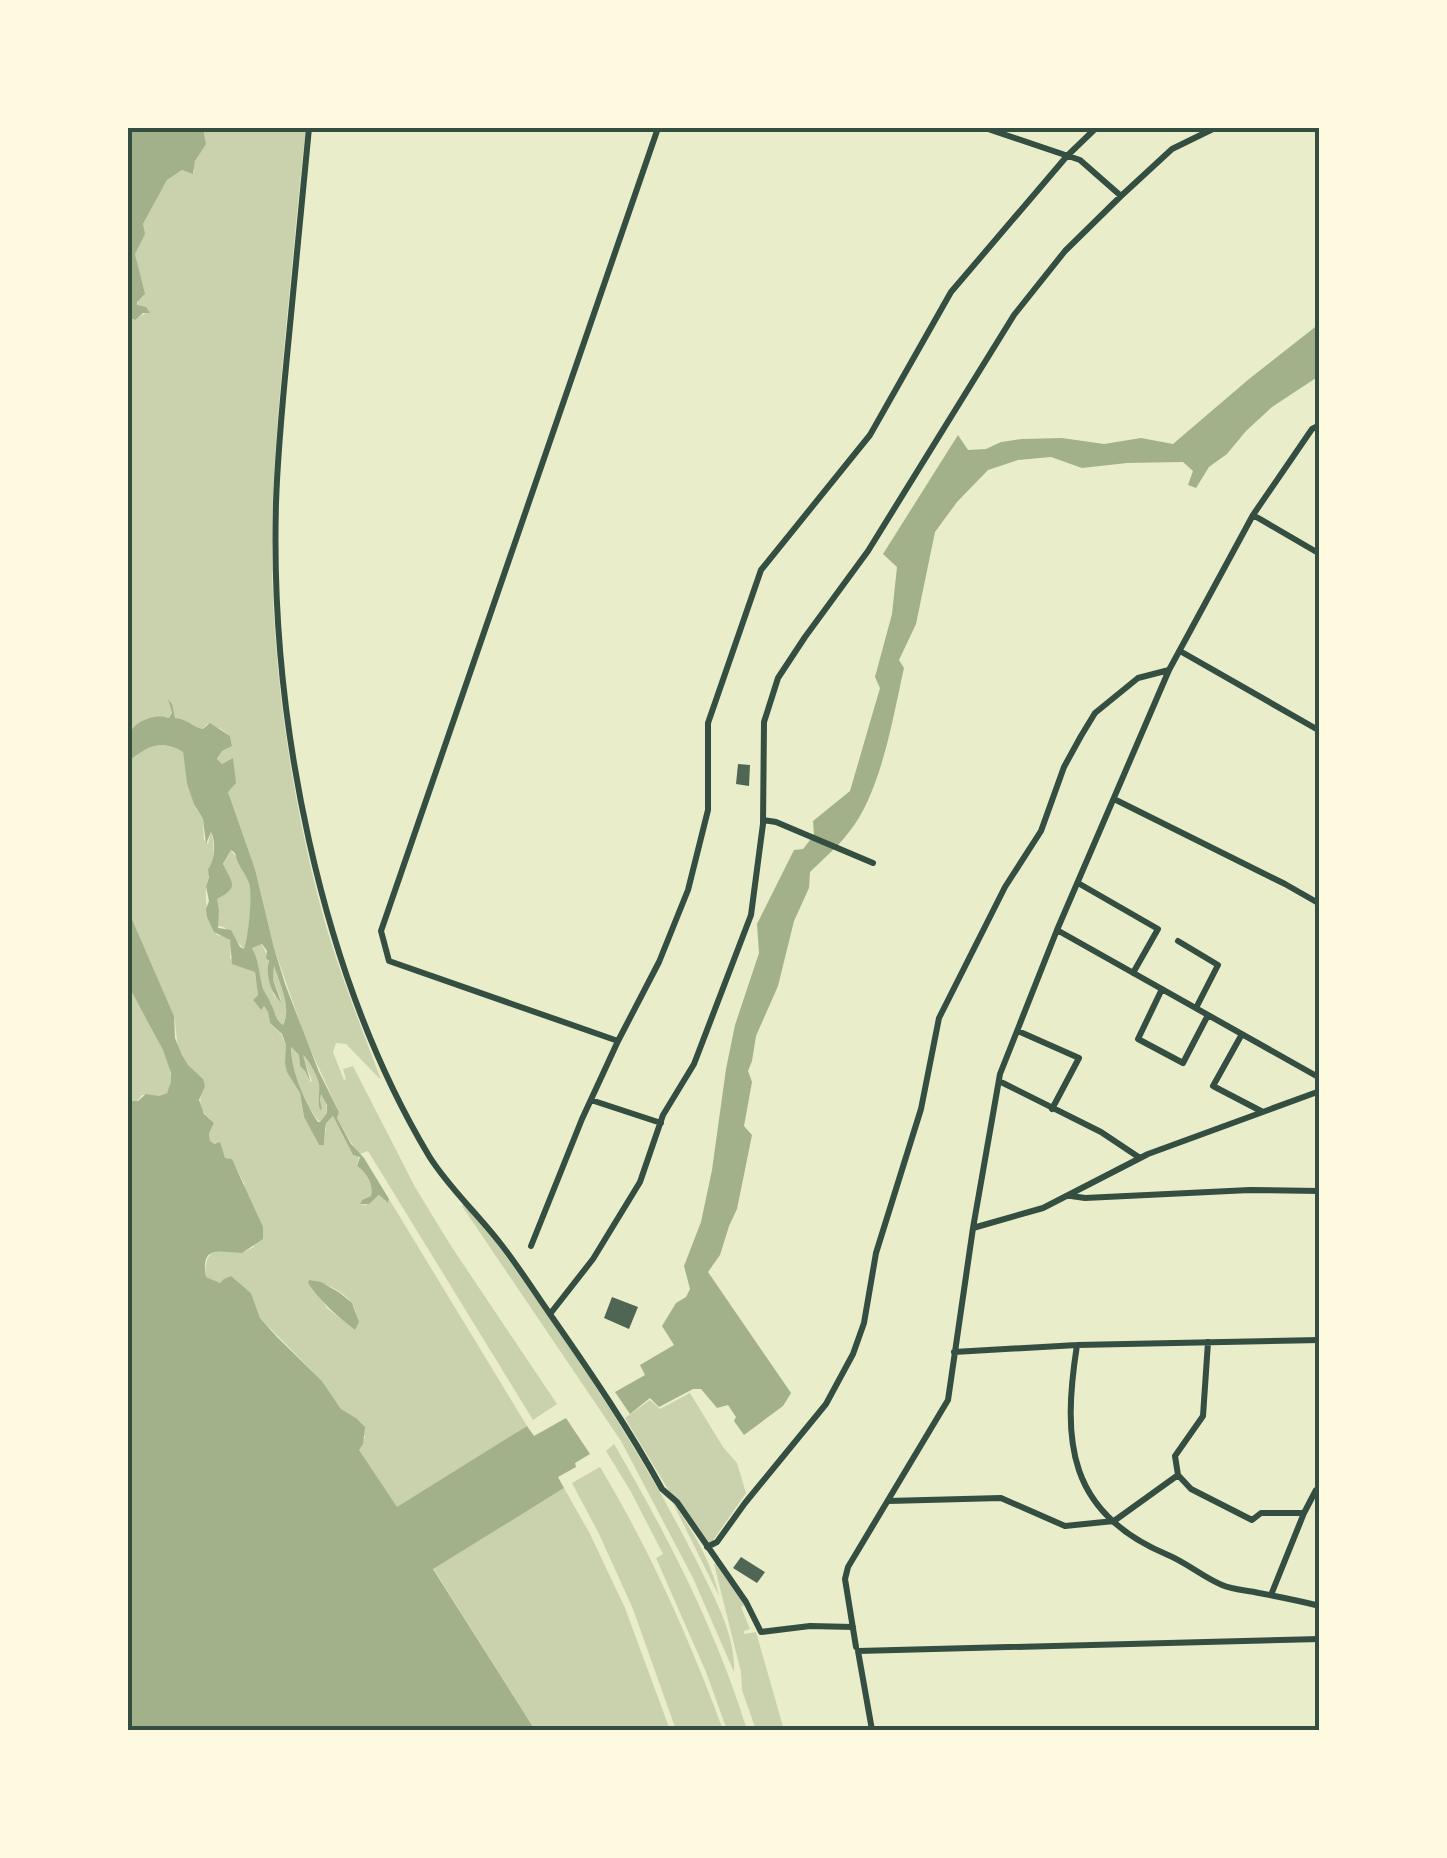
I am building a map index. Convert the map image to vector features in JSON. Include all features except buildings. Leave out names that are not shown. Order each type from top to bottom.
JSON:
[{"type":"street","points":[[309,128],[280,417],[276,565],[284,680],[300,792],[338,949],[366,1029],[396,1098],[447,1183],[501,1244],[598,1382],[662,1489],[677,1502],[746,1602],[761,1632],[810,1626],[853,1628]]},
{"type":"street","points":[[618,1040],[389,961],[380,931],[658,128]]},
{"type":"street","points":[[985,128],[1080,160],[1121,196]]},
{"type":"street","points":[[531,1246],[591,1100],[659,962],[688,890],[708,810],[708,723],[761,570],[870,435],[951,292],[1067,156],[1096,128]]},
{"type":"street","points":[[550,1314],[593,1259],[640,1182],[664,1116],[694,1064],[750,916],[763,820],[764,722],[778,678],[868,551],[1014,315],[1066,251],[1121,196],[1172,149],[1215,128]]},
{"type":"street","points":[[856,1647],[845,1580],[848,1567],[948,1400],[1000,1074],[1169,670],[1252,515],[1312,429],[1320,424]]},
{"type":"street","points":[[1252,515],[1320,554]]},
{"type":"street","points":[[1180,652],[1320,731]]},
{"type":"street","points":[[707,1546],[717,1542],[826,1404],[853,1354],[864,1323],[876,1253],[920,1109],[939,1018],[1005,888],[1042,831],[1073,752],[1095,713],[1138,678],[1169,670]]},
{"type":"street","points":[[1114,799],[1320,904]]},
{"type":"street","points":[[763,820],[873,864]]},
{"type":"street","points":[[1078,883],[1158,929],[1133,973]]},
{"type":"street","points":[[1057,930],[1320,1078]]},
{"type":"street","points":[[1178,941],[1218,964],[1196,1008]]},
{"type":"street","points":[[1162,989],[1138,1039],[1183,1063],[1208,1015]]},
{"type":"street","points":[[1018,1030],[1079,1058],[1052,1109]]},
{"type":"street","points":[[1242,1034],[1213,1086],[1262,1112]]},
{"type":"street","points":[[1003,1083],[1101,1132],[1140,1158]]},
{"type":"street","points":[[973,1228],[1043,1208],[1140,1158],[1320,1091]]},
{"type":"street","points":[[591,1100],[662,1123]]},
{"type":"street","points":[[1068,1195],[1085,1198],[1320,1190]]},
{"type":"street","points":[[954,1352],[1320,1340]]},
{"type":"street","points":[[1208,1342],[1203,1416],[1175,1456],[1178,1475],[1192,1489],[1252,1520],[1261,1512],[1304,1513]]},
{"type":"street","points":[[1078,1345],[1070,1425],[1074,1460],[1098,1505],[1158,1552],[1224,1586],[1320,1606]]},
{"type":"street","points":[[887,1501],[1001,1498],[1066,1526],[1114,1521],[1178,1475]]},
{"type":"street","points":[[1272,1595],[1304,1513],[1316,1490],[1320,1490]]},
{"type":"street","points":[[872,1730],[858,1652],[1320,1640]]},
{"type":"shaded area","points":[[131,128],[203,128],[206,144],[195,161],[193,174],[182,170],[167,180],[143,224],[145,234],[135,254],[145,294],[137,305],[146,307],[150,313],[135,320],[128,313]]},
{"type":"shaded area","points":[[203,128],[306,128],[274,480],[272,565],[276,649],[292,776],[319,901],[381,1080],[346,1044],[336,1043],[333,1052],[344,1080],[343,1069],[353,1066],[415,1187],[557,1404],[533,1420],[368,1151],[356,1151],[337,1118],[339,1112],[306,1040],[274,948],[255,869],[228,792],[232,759],[222,764],[217,760],[222,751],[232,746],[230,736],[207,724],[203,729],[175,718],[168,699],[172,714],[169,718],[146,720],[128,737],[128,313],[133,320],[146,313],[137,305],[144,296],[135,254],[143,224],[167,180],[182,170],[194,173],[205,139]]},
{"type":"shaded area","points":[[1319,324],[1319,376],[1272,407],[1209,467],[1196,488],[1188,485],[1193,471],[1183,462],[1082,468],[1051,457],[1018,460],[988,470],[935,532],[916,624],[899,660],[904,668],[878,776],[849,832],[810,872],[809,888],[794,921],[778,986],[756,1036],[748,1071],[752,1082],[744,1126],[752,1135],[737,1209],[720,1255],[708,1272],[791,1393],[783,1406],[744,1435],[728,1405],[717,1408],[701,1389],[693,1389],[659,1407],[650,1398],[630,1414],[615,1392],[645,1375],[640,1365],[674,1345],[662,1326],[690,1289],[684,1266],[701,1222],[735,1025],[759,953],[757,924],[794,850],[803,849],[814,835],[813,821],[850,791],[880,688],[875,677],[892,614],[897,567],[883,554],[958,435],[968,450],[1022,439],[1062,438],[1104,444],[1141,438],[1173,444]]},
{"type":"shaded area","points":[[168,699],[175,718],[203,729],[210,723],[230,736],[232,746],[217,759],[222,764],[233,758],[236,783],[228,792],[255,869],[285,984],[339,1112],[337,1118],[388,1203],[379,1195],[369,1204],[360,1204],[371,1196],[370,1183],[357,1166],[360,1157],[353,1155],[333,1116],[326,1123],[324,1145],[319,1145],[304,1117],[300,1093],[287,1072],[282,1034],[270,1023],[264,1006],[261,1010],[253,1000],[258,995],[255,972],[232,964],[230,940],[214,932],[207,917],[206,886],[214,840],[211,832],[206,844],[203,819],[187,784],[183,752],[154,746],[128,762],[131,730],[146,719],[169,718],[172,713]],"holes":[[[231,850],[250,888],[244,949],[231,930],[218,928],[217,899],[232,884],[223,864]],[[262,944],[267,951],[270,983],[281,1002],[273,980],[274,966],[286,1004],[283,1025],[263,989],[252,948]],[[291,1047],[299,1055],[300,1066],[311,1084],[303,1055],[316,1076],[320,1110],[321,1094],[327,1105],[327,1113],[320,1122],[304,1096]]]},
{"type":"shaded area","points":[[170,744],[183,752],[187,784],[203,819],[204,840],[208,844],[211,832],[213,841],[206,883],[211,924],[217,935],[228,937],[230,958],[255,972],[258,995],[253,1000],[260,1009],[264,1006],[270,1023],[281,1034],[287,1067],[300,1093],[304,1117],[319,1145],[326,1122],[333,1116],[353,1155],[359,1156],[357,1165],[371,1183],[371,1196],[360,1204],[366,1205],[380,1195],[386,1202],[389,1199],[527,1426],[397,1508],[358,1450],[365,1437],[356,1418],[341,1409],[322,1381],[260,1318],[251,1293],[231,1276],[221,1284],[206,1277],[207,1260],[215,1251],[240,1253],[254,1247],[244,1183],[232,1160],[225,1158],[220,1146],[210,1141],[214,1123],[201,1106],[198,1082],[178,1045],[174,1016],[128,910],[128,762],[142,751]],"holes":[[[309,1281],[350,1301],[356,1313],[355,1330],[327,1308]]]},
{"type":"shaded area","points":[[231,850],[251,892],[244,949],[224,927],[217,926],[216,902],[228,874],[223,865]]},
{"type":"shaded area","points":[[128,910],[174,1016],[175,1038],[182,1055],[203,1079],[205,1086],[199,1100],[204,1114],[214,1123],[210,1141],[220,1142],[225,1158],[232,1159],[263,1227],[263,1239],[242,1253],[219,1251],[209,1255],[206,1277],[220,1283],[231,1276],[251,1293],[260,1318],[322,1381],[341,1409],[365,1427],[359,1450],[397,1507],[527,1426],[534,1436],[566,1418],[590,1454],[558,1477],[564,1488],[433,1569],[535,1730],[128,1730],[128,1101],[138,1101],[146,1094],[167,1093],[171,1073],[128,985]]},
{"type":"shaded area","points":[[261,944],[274,996],[281,1000],[273,980],[274,966],[284,996],[283,1025],[261,983],[252,948]]},
{"type":"shaded area","points":[[128,985],[160,1043],[171,1079],[167,1093],[142,1095],[133,1102],[128,1101]]},
{"type":"shaded area","points":[[291,1047],[299,1055],[300,1066],[310,1083],[302,1054],[315,1072],[320,1110],[321,1094],[326,1100],[327,1113],[320,1122],[300,1088]]},
{"type":"shaded area","points":[[464,1204],[556,1327],[646,1469],[722,1614],[734,1672],[693,1578],[621,1441]]},
{"type":"shaded area","points":[[309,1280],[321,1282],[352,1303],[359,1322],[355,1330],[324,1303]]},
{"type":"shaded area","points":[[690,1393],[737,1463],[746,1493],[708,1543],[680,1509],[625,1418],[650,1400],[660,1409]]},
{"type":"shaded area","points":[[614,1444],[689,1583],[747,1730],[727,1730],[656,1558],[663,1554],[606,1451]]},
{"type":"shaded area","points":[[600,1467],[668,1596],[723,1730],[676,1730],[633,1609],[572,1483]]},
{"type":"shaded area","points":[[564,1488],[625,1608],[670,1730],[535,1730],[433,1568]]},
{"type":"shaded area","points":[[671,1499],[706,1558],[719,1596]]},
{"type":"shaded area","points":[[716,1563],[745,1605],[741,1607],[750,1629],[744,1634],[756,1632],[784,1730],[756,1730],[742,1690]]}]
